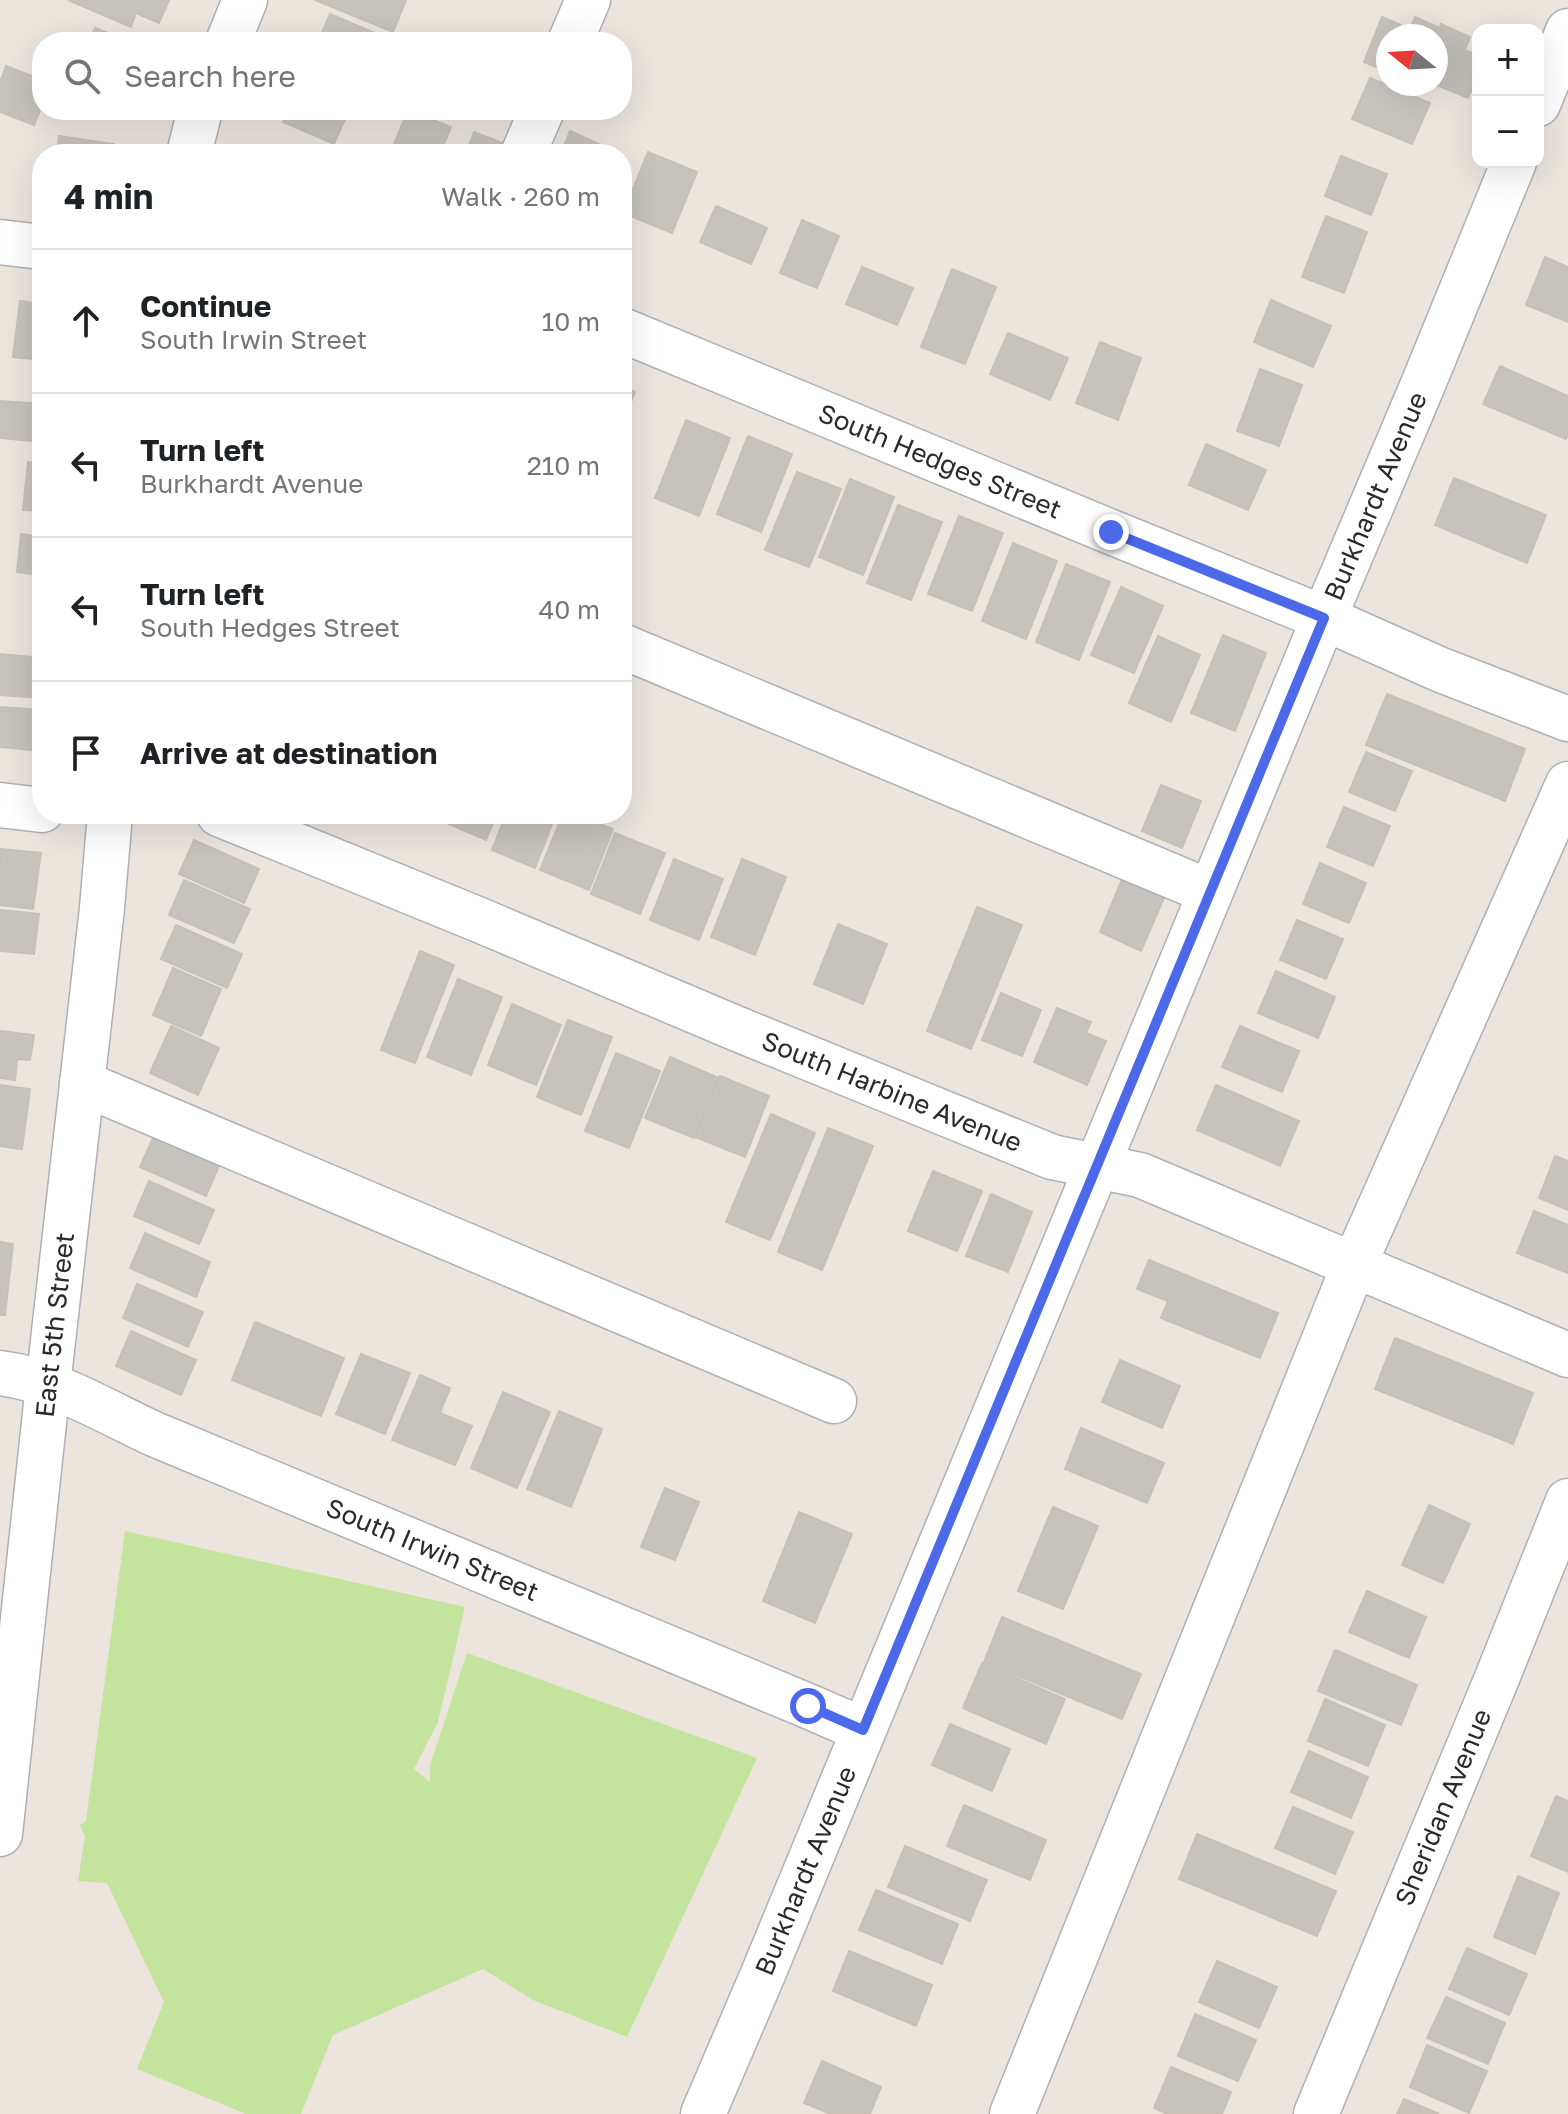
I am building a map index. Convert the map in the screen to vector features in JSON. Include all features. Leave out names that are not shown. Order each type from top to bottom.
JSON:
[{"type":"street","points":[[232,32],[245,0]]},
{"type":"street","points":[[574,32],[588,0]]},
{"type":"street","points":[[1541,96],[1568,31]]},
{"type":"street","points":[[192,144],[198,120]]},
{"type":"street","points":[[527,144],[538,120]]},
{"type":"street","name":"Burkhardt Avenue","points":[[703,2114],[1512,168]]},
{"type":"street","points":[[0,242],[32,246]]},
{"type":"street","name":"South Hedges Street","points":[[632,334],[1324,618],[1441,670],[1568,719]]},
{"type":"street","points":[[632,650],[1210,892]]},
{"type":"street","points":[[1012,2114],[1354,1265],[1568,784]]},
{"type":"street","points":[[0,805],[32,809]]},
{"type":"street","name":"East 5th Street","points":[[0,1834],[102,908],[97,824]]},
{"type":"street","name":"South Harbine Avenue","points":[[244,824],[1052,1157],[1140,1175],[1568,1355]]},
{"type":"street","points":[[82,1083],[834,1401]]},
{"type":"street","name":"South Irwin Street","points":[[0,1373],[48,1385],[154,1434],[863,1730]]},
{"type":"street","name":"Sheridan Avenue","points":[[1316,2114],[1568,1501]]},
{"type":"green space","points":[[125,1531],[465,1607],[438,1722],[414,1769],[430,1782],[430,1765],[467,1653],[757,1758],[627,2037],[533,2000],[483,1969],[333,2035],[301,2114],[246,2114],[137,2069],[164,2002],[107,1883],[78,1881],[85,1836],[80,1825],[86,1821]]},
{"type":"building","points":[[68,0],[169,0],[159,23],[136,13],[131,27]]},
{"type":"building","points":[[315,0],[406,0],[393,32]]},
{"type":"building","points":[[330,14],[373,32],[322,32]]},
{"type":"building","points":[[1382,17],[1398,24],[1379,24]]},
{"type":"building","points":[[1415,17],[1431,24],[1412,24]]},
{"type":"building","points":[[1448,27],[1470,37],[1465,50],[1472,53],[1472,89],[1468,98],[1448,90]]},
{"type":"building","points":[[1376,32],[1376,67],[1364,62]]},
{"type":"building","points":[[6,66],[32,76],[34,125],[0,112],[0,82]]},
{"type":"building","points":[[1370,78],[1376,80],[1376,96],[1413,96],[1430,103],[1412,144],[1352,119]]},
{"type":"building","points":[[284,120],[345,120],[334,144]]},
{"type":"building","points":[[404,120],[433,120],[451,127],[444,144],[394,144]]},
{"type":"building","points":[[570,131],[599,144],[565,144]]},
{"type":"building","points":[[474,132],[506,144],[470,144]]},
{"type":"building","points":[[59,136],[114,144],[58,144]]},
{"type":"building","points":[[648,152],[697,172],[672,233],[632,217],[632,191]]},
{"type":"building","points":[[1341,156],[1387,174],[1371,215],[1325,196]]},
{"type":"building","points":[[716,206],[767,228],[751,264],[700,242]]},
{"type":"building","points":[[1326,216],[1367,232],[1344,293],[1302,277]]},
{"type":"building","points":[[802,220],[839,236],[817,288],[780,273]]},
{"type":"building","points":[[1545,257],[1568,267],[1568,322],[1526,305]]},
{"type":"building","points":[[862,267],[913,288],[897,325],[846,304]]},
{"type":"building","points":[[952,269],[996,287],[965,364],[921,347]]},
{"type":"building","points":[[1271,300],[1331,326],[1313,367],[1254,342]]},
{"type":"building","points":[[20,301],[32,303],[32,359],[13,357]]},
{"type":"building","points":[[1008,333],[1068,358],[1050,400],[990,374]]},
{"type":"building","points":[[1100,342],[1141,358],[1118,420],[1076,403]]},
{"type":"building","points":[[1500,366],[1568,396],[1566,439],[1483,404]]},
{"type":"building","points":[[1260,369],[1302,385],[1279,446],[1237,431]]},
{"type":"building","points":[[0,401],[32,403],[32,441],[0,438]]},
{"type":"building","points":[[686,420],[730,438],[699,516],[655,498]]},
{"type":"building","points":[[748,436],[792,454],[761,532],[717,514]]},
{"type":"building","points":[[1206,444],[1266,470],[1248,510],[1189,485]]},
{"type":"building","points":[[28,462],[32,462],[32,510],[23,510]]},
{"type":"building","points":[[797,472],[841,489],[809,567],[765,550]]},
{"type":"building","points":[[1454,478],[1546,515],[1527,563],[1435,525]]},
{"type":"building","points":[[850,479],[894,497],[863,575],[819,557]]},
{"type":"building","points":[[898,505],[942,522],[911,600],[867,583]]},
{"type":"building","points":[[959,516],[1003,533],[972,611],[928,594]]},
{"type":"building","points":[[21,534],[32,536],[32,574],[17,572]]},
{"type":"building","points":[[1013,543],[1057,561],[1026,639],[982,621]]},
{"type":"building","points":[[1066,564],[1110,582],[1079,660],[1036,642]]},
{"type":"building","points":[[1121,587],[1163,606],[1134,673],[1091,655]]},
{"type":"building","points":[[1223,635],[1266,653],[1235,731],[1191,713]]},
{"type":"building","points":[[1158,636],[1200,655],[1171,722],[1129,703]]},
{"type":"building","points":[[0,654],[32,657],[32,697],[0,695]]},
{"type":"building","points":[[1387,694],[1525,749],[1505,801],[1366,745]]},
{"type":"building","points":[[0,707],[32,709],[32,750],[0,747]]},
{"type":"building","points":[[1366,752],[1412,771],[1395,811],[1349,792]]},
{"type":"building","points":[[1161,785],[1201,801],[1182,848],[1142,831]]},
{"type":"building","points":[[1344,807],[1390,826],[1373,866],[1327,847]]},
{"type":"building","points":[[449,824],[493,824],[486,840]]},
{"type":"building","points":[[502,824],[552,824],[535,868],[492,850]]},
{"type":"building","points":[[559,824],[601,824],[613,829],[589,890],[540,870]]},
{"type":"building","points":[[615,833],[665,853],[640,914],[591,894]]},
{"type":"building","points":[[194,840],[259,869],[244,903],[179,874]]},
{"type":"building","points":[[1,849],[41,853],[33,909],[0,905]]},
{"type":"building","points":[[674,859],[723,879],[699,940],[650,920]]},
{"type":"building","points":[[742,859],[786,877],[755,955],[711,937]]},
{"type":"building","points":[[1320,863],[1366,883],[1349,923],[1303,904]]},
{"type":"building","points":[[1128,865],[1170,884],[1141,951],[1100,932]]},
{"type":"building","points":[[184,880],[250,909],[234,943],[169,915]]},
{"type":"building","points":[[977,907],[1022,925],[971,1049],[927,1031]]},
{"type":"building","points":[[0,910],[39,914],[34,954],[0,951]]},
{"type":"building","points":[[1297,920],[1343,939],[1326,979],[1280,960]]},
{"type":"building","points":[[838,924],[887,944],[863,1004],[814,984]]},
{"type":"building","points":[[176,925],[242,954],[227,988],[161,959]]},
{"type":"building","points":[[420,951],[454,965],[415,1063],[381,1050]]},
{"type":"building","points":[[173,968],[221,989],[201,1036],[153,1015]]},
{"type":"building","points":[[1276,971],[1335,997],[1318,1038],[1258,1013]]},
{"type":"building","points":[[458,979],[502,997],[471,1075],[427,1057]]},
{"type":"building","points":[[1001,993],[1041,1010],[1022,1056],[982,1040]]},
{"type":"building","points":[[512,1004],[561,1025],[536,1085],[488,1065]]},
{"type":"building","points":[[1057,1008],[1091,1022],[1086,1033],[1106,1041],[1087,1085],[1034,1062]]},
{"type":"building","points":[[568,1020],[612,1037],[581,1115],[537,1097]]},
{"type":"building","points":[[171,1026],[219,1048],[198,1095],[150,1073]]},
{"type":"building","points":[[1240,1026],[1299,1051],[1282,1092],[1222,1067]]},
{"type":"building","points":[[0,1031],[34,1035],[30,1060],[17,1059],[15,1080],[0,1078]]},
{"type":"building","points":[[616,1053],[660,1071],[629,1148],[585,1131]]},
{"type":"building","points":[[670,1057],[719,1078],[694,1138],[645,1118]]},
{"type":"building","points":[[720,1076],[769,1096],[745,1157],[695,1137]]},
{"type":"building","points":[[0,1085],[30,1089],[22,1149],[0,1146]]},
{"type":"building","points":[[1216,1085],[1299,1121],[1280,1166],[1197,1130]]},
{"type":"building","points":[[771,1114],[815,1133],[770,1240],[726,1222]]},
{"type":"building","points":[[828,1128],[873,1146],[822,1270],[778,1252]]},
{"type":"building","points":[[155,1133],[221,1161],[206,1196],[140,1167]]},
{"type":"building","points":[[1555,1156],[1568,1161],[1568,1210],[1539,1198]]},
{"type":"building","points":[[933,1171],[982,1191],[957,1251],[908,1231]]},
{"type":"building","points":[[149,1181],[214,1210],[199,1244],[134,1216]]},
{"type":"building","points":[[991,1194],[1032,1212],[1008,1272],[966,1256]]},
{"type":"building","points":[[1534,1211],[1568,1225],[1568,1273],[1517,1253]]},
{"type":"building","points":[[145,1233],[210,1262],[196,1297],[130,1268]]},
{"type":"building","points":[[0,1242],[13,1244],[5,1315],[0,1315]]},
{"type":"building","points":[[1149,1260],[1278,1313],[1260,1358],[1161,1318],[1168,1301],[1137,1289]]},
{"type":"building","points":[[137,1284],[203,1312],[188,1347],[123,1318]]},
{"type":"building","points":[[255,1322],[344,1358],[321,1416],[232,1380]]},
{"type":"building","points":[[131,1331],[196,1360],[181,1395],[116,1366]]},
{"type":"building","points":[[1395,1338],[1533,1393],[1513,1444],[1375,1389]]},
{"type":"building","points":[[361,1354],[410,1373],[385,1434],[336,1414]]},
{"type":"building","points":[[1120,1360],[1180,1386],[1162,1428],[1102,1402]]},
{"type":"building","points":[[420,1375],[450,1388],[440,1413],[472,1426],[455,1465],[392,1440]]},
{"type":"building","points":[[503,1392],[550,1412],[517,1488],[471,1468]]},
{"type":"building","points":[[559,1411],[602,1429],[571,1507],[527,1489]]},
{"type":"building","points":[[1081,1428],[1164,1463],[1147,1503],[1065,1469]]},
{"type":"building","points":[[665,1488],[699,1502],[675,1560],[641,1547]]},
{"type":"building","points":[[1429,1505],[1470,1524],[1443,1583],[1402,1565]]},
{"type":"building","points":[[1053,1507],[1098,1526],[1063,1609],[1018,1591]]},
{"type":"building","points":[[799,1512],[852,1534],[815,1623],[763,1601]]},
{"type":"building","points":[[1367,1591],[1426,1617],[1409,1658],[1349,1632]]},
{"type":"building","points":[[1002,1617],[1141,1674],[1122,1719],[984,1662]]},
{"type":"building","points":[[1335,1650],[1417,1685],[1401,1725],[1318,1691]]},
{"type":"building","points":[[982,1663],[1065,1699],[1046,1744],[963,1708]]},
{"type":"building","points":[[1325,1699],[1385,1725],[1368,1766],[1308,1741]]},
{"type":"building","points":[[950,1724],[1010,1749],[992,1791],[932,1765]]},
{"type":"building","points":[[1309,1751],[1368,1777],[1351,1818],[1291,1792]]},
{"type":"building","points":[[1556,1796],[1568,1801],[1568,1872],[1531,1856]]},
{"type":"building","points":[[964,1805],[1046,1840],[1030,1880],[947,1846]]},
{"type":"building","points":[[1293,1807],[1353,1832],[1335,1874],[1275,1848]]},
{"type":"building","points":[[1197,1834],[1336,1891],[1317,1936],[1179,1879]]},
{"type":"building","points":[[905,1846],[987,1880],[970,1921],[888,1887]]},
{"type":"building","points":[[1518,1876],[1559,1893],[1535,1954],[1494,1937]]},
{"type":"building","points":[[876,1890],[958,1924],[942,1964],[859,1930]]},
{"type":"building","points":[[1467,1948],[1527,1974],[1509,2015],[1449,1989]]},
{"type":"building","points":[[849,1951],[932,1985],[916,2026],[833,1991]]},
{"type":"building","points":[[1217,1961],[1277,1987],[1259,2028],[1199,2002]]},
{"type":"building","points":[[1446,1997],[1505,2023],[1488,2064],[1427,2038]]},
{"type":"building","points":[[1195,2014],[1256,2040],[1238,2081],[1178,2056]]},
{"type":"building","points":[[1427,2045],[1487,2071],[1469,2113],[1410,2087]]},
{"type":"building","points":[[822,2061],[881,2087],[870,2114],[831,2114],[804,2103]]},
{"type":"building","points":[[1171,2067],[1231,2092],[1222,2114],[1168,2114],[1154,2108]]},
{"type":"building","points":[[1404,2099],[1439,2114],[1397,2114]]},
{"type":"route","points":[[808,1706],[863,1730],[1324,618],[1111,532]]}]
